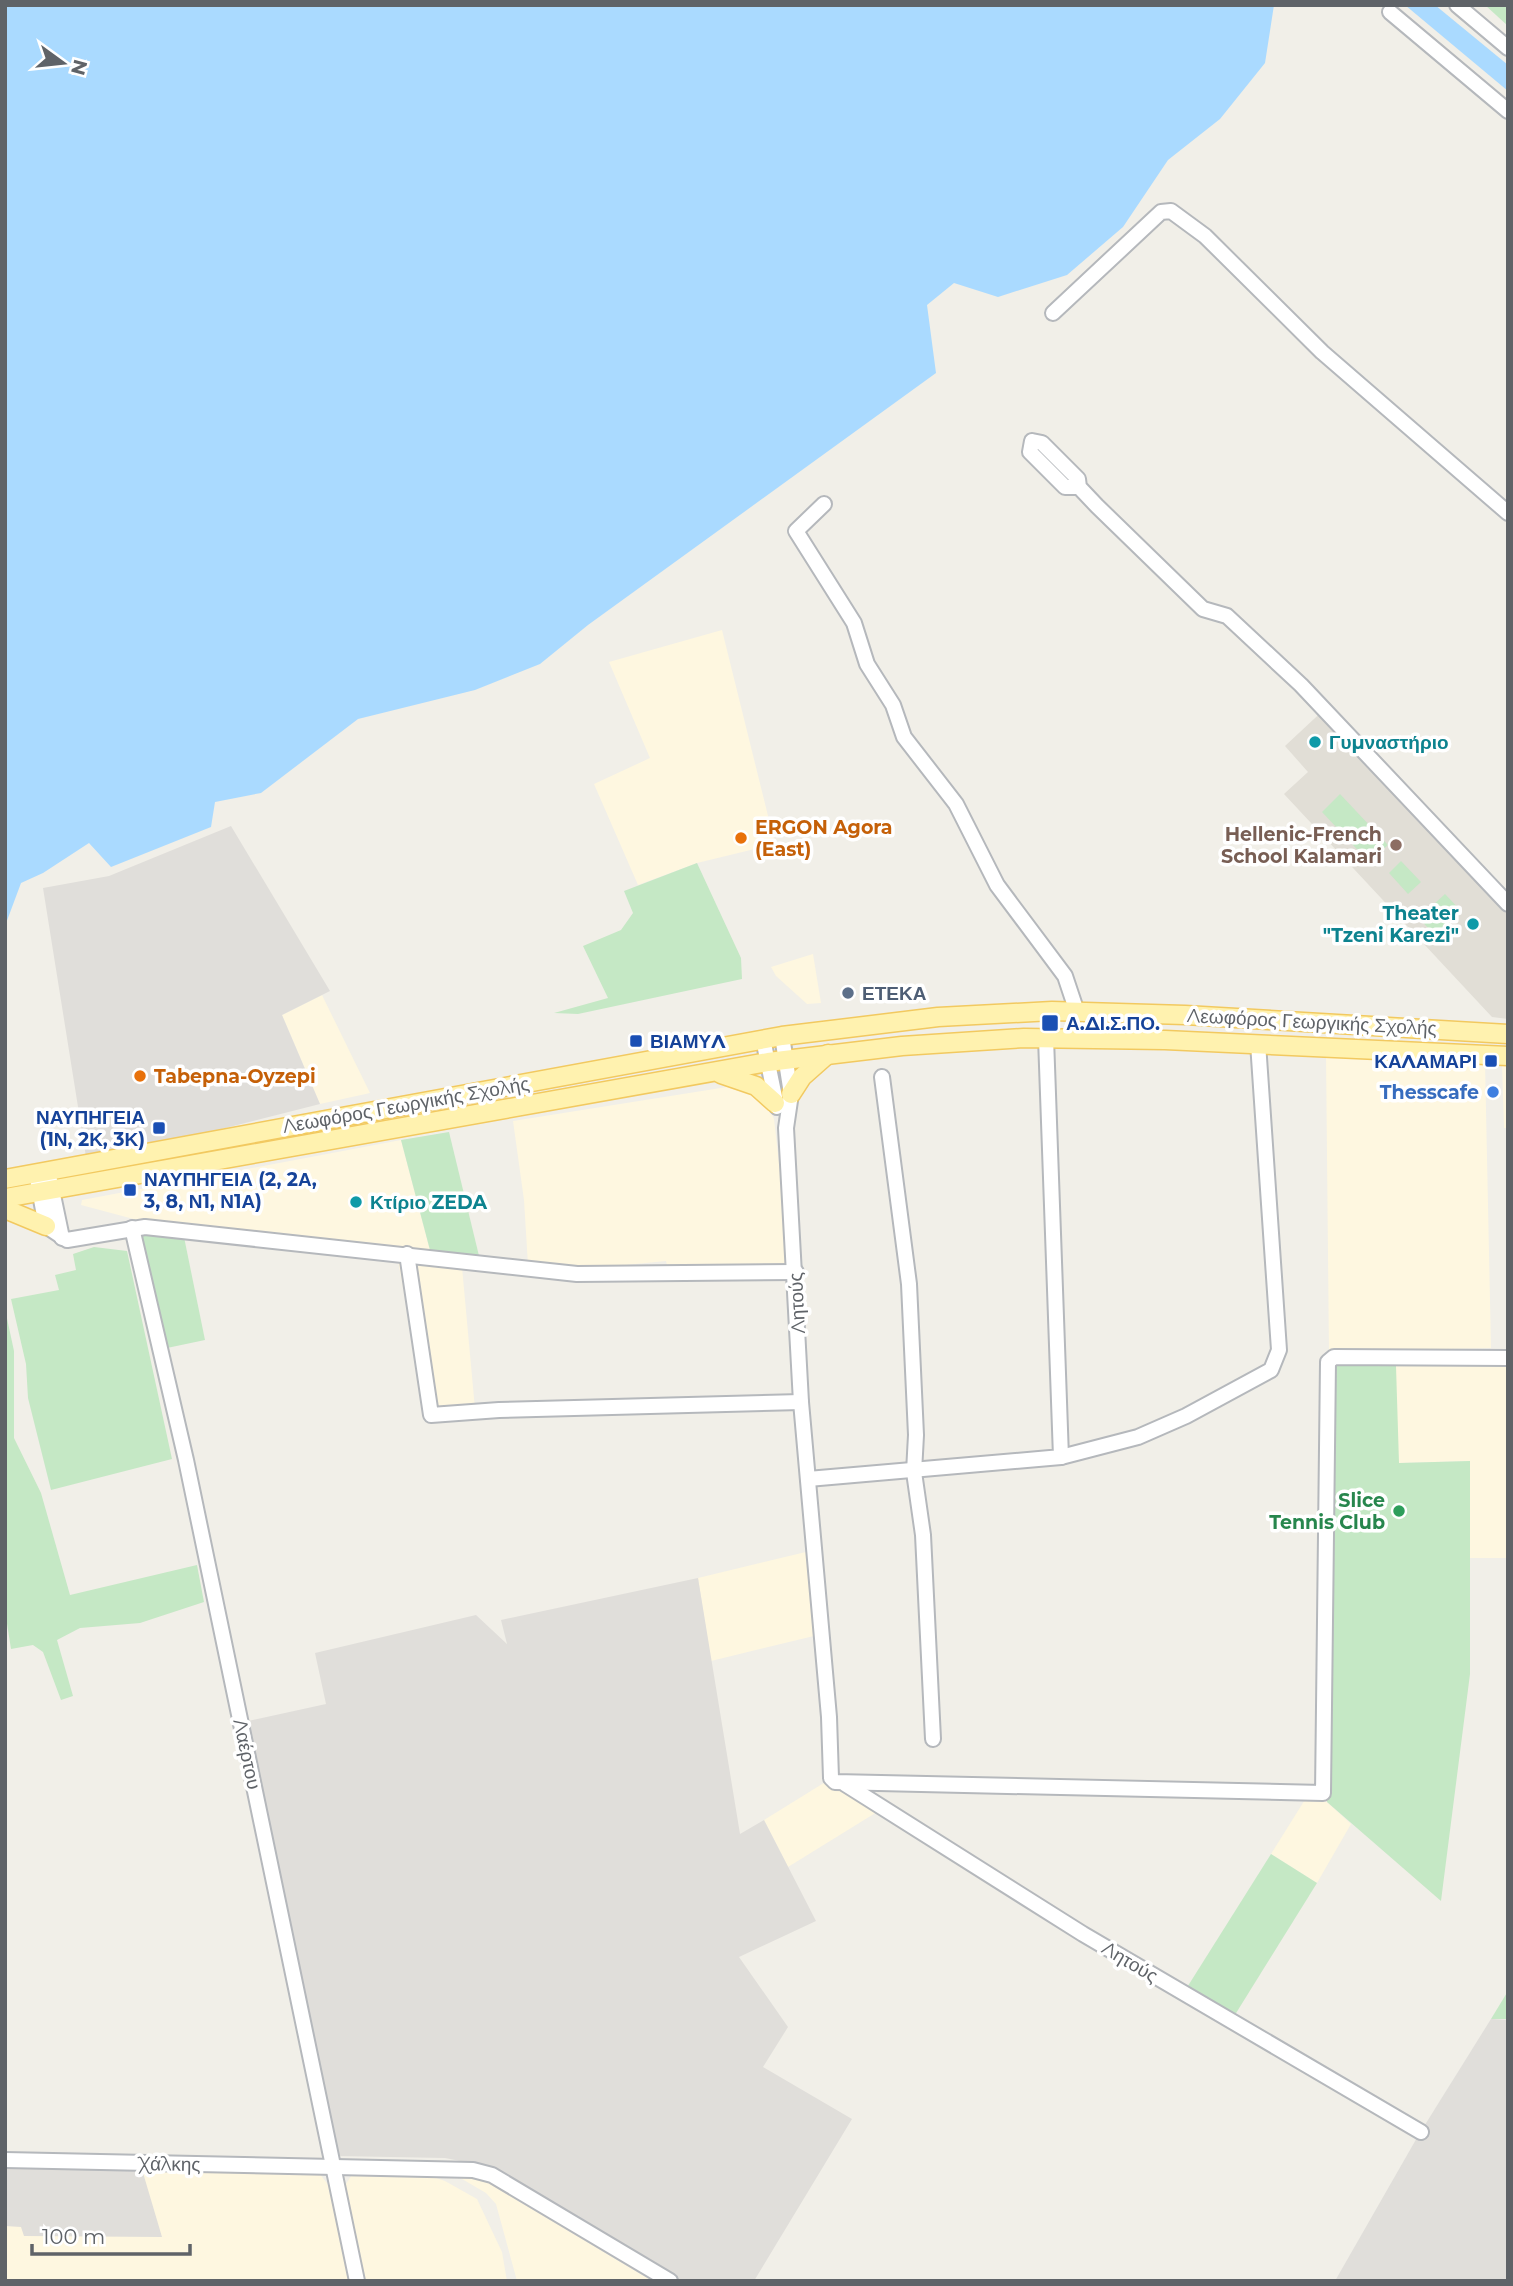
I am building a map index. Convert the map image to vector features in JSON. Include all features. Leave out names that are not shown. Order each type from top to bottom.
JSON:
[{"type":"main road","name":"Λεωφόρος Γεωργικής Σχολής","points":[[5,1179],[782,1036],[968,1014],[1077,1012],[1318,1021],[1508,1034]]},
{"type":"main road","name":"Λεωφόρος Γεωργικής Σχολής","points":[[5,1198],[776,1061],[957,1041],[1046,1038],[1258,1043],[1508,1056]]},
{"type":"main road","points":[[714,1072],[783,1099],[802,1077],[828,1054]]},
{"type":"main road","points":[[5,1209],[46,1226]]},
{"type":"street","points":[[1457,5],[1508,48]]},
{"type":"street","points":[[1390,12],[1508,111]]},
{"type":"street","points":[[1053,313],[1161,212],[1171,211],[1205,236],[1322,352],[1508,513]]},
{"type":"street","points":[[1079,487],[1203,609],[1227,616],[1301,685],[1508,904]]},
{"type":"street","points":[[824,504],[796,531],[854,623],[867,664],[892,705],[904,737],[956,804],[997,885],[1065,976],[1077,1012]]},
{"type":"street","name":"Λητούς","points":[[776,1061],[782,1036]]},
{"type":"street","points":[[1046,1038],[1061,1457]]},
{"type":"street","name":"Λητούς","points":[[763,1040],[776,1061],[786,1128],[796,1272],[801,1402],[829,1717],[831,1778],[844,1783],[1083,1934],[1421,2132]]},
{"type":"street","points":[[808,1479],[914,1472],[970,1463],[1061,1457],[1138,1437],[1253,1382],[1276,1364],[1279,1350],[1258,1043]]},
{"type":"street","points":[[882,1077],[909,1284],[916,1435],[914,1472],[923,1535],[933,1739]]},
{"type":"street","points":[[42,1172],[46,1226],[62,1238],[72,1239],[132,1228],[155,1228],[577,1274],[796,1272]]},
{"type":"street","points":[[45,1191],[62,1238]]},
{"type":"street","name":"Λαέρτου","points":[[132,1228],[189,1474],[356,2281]]},
{"type":"street","points":[[407,1254],[432,1415],[499,1410],[801,1402]]},
{"type":"street","points":[[844,1783],[1323,1793],[1326,1366],[1335,1357],[1396,1360],[1508,1358]]},
{"type":"street","name":"Χάλκης","points":[[5,2161],[334,2168],[449,2167],[492,2175],[670,2281]]},
{"type":"shaded area","points":[[722,630],[775,844],[697,863],[638,885],[594,784],[650,758],[609,662]]},
{"type":"shaded area","name":"Hellenic-French School Kalamari","points":[[1329,705],[1508,896],[1508,1019],[1492,1017],[1284,794],[1308,772],[1285,746]]},
{"type":"shaded area","points":[[231,826],[330,991],[282,1015],[320,1104],[87,1163],[43,888],[109,876]]},
{"type":"shaded area","points":[[813,954],[821,1003],[807,1004],[776,976],[771,967]]},
{"type":"shaded area","points":[[322,995],[370,1093],[320,1104],[282,1015]]},
{"type":"shaded area","points":[[1326,1054],[1485,1062],[1491,1348],[1397,1350],[1396,1365],[1508,1360],[1508,1558],[1470,1558],[1469,1461],[1399,1463],[1329,1355]]},
{"type":"shaded area","points":[[1502,1063],[1508,1063],[1508,1128],[1504,1128]]},
{"type":"shaded area","points":[[727,1087],[743,1087],[766,1102],[774,1119],[791,1269],[668,1270],[666,1261],[595,1268],[528,1265],[524,1200],[513,1121]]},
{"type":"shaded area","points":[[401,1140],[431,1254],[141,1221],[81,1205],[82,1200]]},
{"type":"shaded area","points":[[398,1261],[462,1267],[475,1409],[427,1414]]},
{"type":"shaded area","points":[[810,1551],[818,1635],[711,1661],[698,1578]]},
{"type":"shaded area","points":[[698,1578],[740,1834],[764,1820],[816,1921],[739,1957],[788,2027],[763,2067],[852,2119],[754,2281],[678,2281],[520,2183],[486,2166],[445,2158],[336,2156],[244,1722],[326,1704],[315,1653],[476,1615],[507,1644],[501,1620]]},
{"type":"shaded area","points":[[827,1781],[877,1812],[788,1867],[764,1820]]},
{"type":"shaded area","points":[[1306,1798],[1327,1802],[1351,1824],[1317,1883],[1271,1854]]},
{"type":"shaded area","points":[[1491,2019],[1508,2020],[1508,2281],[1335,2281],[1418,2136]]},
{"type":"shaded area","points":[[5,2165],[141,2166],[162,2237],[24,2236],[21,2227],[5,2226]]},
{"type":"shaded area","points":[[141,2166],[319,2173],[330,2187],[351,2281],[5,2281],[5,2226]]},
{"type":"shaded area","points":[[355,2170],[419,2172],[445,2181],[477,2199],[502,2252],[507,2281],[362,2281],[342,2190]]},
{"type":"shaded area","points":[[475,2175],[652,2281],[517,2281],[496,2204],[486,2193],[457,2176]]},
{"type":"green space","points":[[1485,5],[1508,5],[1508,26]]},
{"type":"green space","points":[[1340,794],[1388,845],[1369,862],[1322,812]]},
{"type":"green space","points":[[1401,861],[1421,882],[1408,894],[1389,873]]},
{"type":"green space","points":[[697,863],[741,958],[742,979],[578,1014],[554,1013],[608,998],[583,946],[621,930],[633,913],[624,891]]},
{"type":"green space","points":[[1445,894],[1462,912],[1436,937],[1419,918]]},
{"type":"green space","points":[[449,1132],[480,1260],[431,1254],[401,1140]]},
{"type":"green space","points":[[139,1233],[184,1237],[205,1340],[167,1348]]},
{"type":"green space","points":[[94,1247],[127,1251],[172,1459],[51,1490],[28,1398],[26,1364],[11,1299],[59,1290],[55,1275],[76,1270],[73,1254]]},
{"type":"green space","points":[[5,1309],[14,1351],[14,1438],[41,1493],[70,1595],[197,1565],[204,1602],[140,1623],[80,1628],[57,1640],[73,1696],[61,1700],[43,1652],[33,1645],[11,1649],[5,1611]]},
{"type":"green space","name":"Slice Tennis Club","points":[[1329,1355],[1381,1359],[1396,1366],[1399,1463],[1470,1461],[1470,1674],[1441,1901],[1327,1802]]},
{"type":"green space","points":[[1271,1854],[1317,1883],[1233,2018],[1186,1989]]},
{"type":"green space","points":[[1508,1991],[1508,2019],[1491,2019]]},
{"type":"water","points":[[5,5],[1274,5],[1265,63],[1220,119],[1168,160],[1123,227],[1067,275],[998,297],[954,283],[927,305],[936,373],[588,625],[540,664],[475,690],[358,719],[261,793],[215,802],[211,827],[111,867],[89,843],[43,873],[21,883],[5,926]]},
{"type":"water","points":[[1405,5],[1435,5],[1508,65],[1508,91]]},
{"type":"place","name":"Γυμναστήριο","points":[[1315,742]]},
{"type":"place","name":"ERGON Agora (East)","points":[[741,838]]},
{"type":"place","name":"Hellenic-French School Kalamari","points":[[1396,845]]},
{"type":"place","name":"Theater \"Tzeni Karezi\"","points":[[1473,924]]},
{"type":"place","name":"ΕΤΕΚΑ","points":[[848,993]]},
{"type":"place","name":"Α.ΔΙ.Σ.ΠΟ.","points":[[1050,1023]]},
{"type":"place","name":"ΒΙΑΜΥΛ","points":[[636,1041]]},
{"type":"place","name":"ΚΑΛΑΜΑΡΙ","points":[[1491,1061]]},
{"type":"place","name":"Tabepna-Oyzepi","points":[[140,1076]]},
{"type":"place","name":"Thesscafe","points":[[1493,1092]]},
{"type":"place","name":"ΝΑΥΠΗΓΕΙΑ (1Ν, 2Κ, 3Κ)","points":[[159,1128]]},
{"type":"place","name":"ΝΑΥΠΗΓΕΙΑ (2, 2Α, 3, 8, Ν1, Ν1Α)","points":[[130,1190]]},
{"type":"place","name":"Κτίριο ZEDA","points":[[356,1202]]},
{"type":"place","name":"Slice Tennis Club","points":[[1399,1511]]}]
